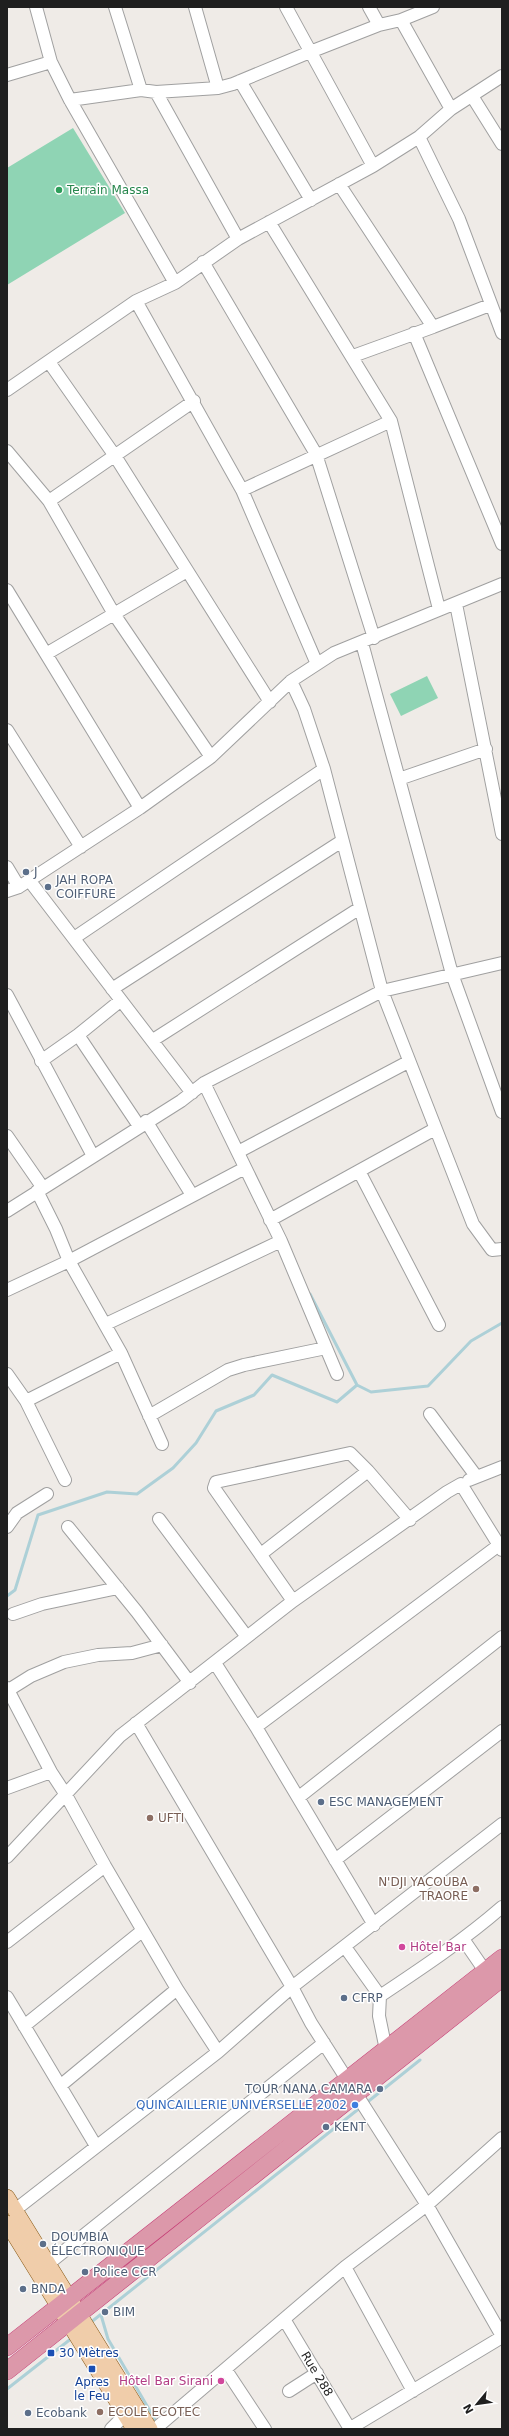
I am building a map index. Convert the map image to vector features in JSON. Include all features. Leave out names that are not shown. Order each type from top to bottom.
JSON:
[{"type":"highway","points":[[7,2371],[74,2318],[353,2086],[386,2050],[502,1958]]},
{"type":"highway","points":[[7,2347],[64,2302],[353,2086],[502,1978]]},
{"type":"main road","points":[[7,2197],[48,2264],[64,2302]]},
{"type":"main road","points":[[7,2223],[64,2302],[131,2410],[150,2429]]},
{"type":"main road","points":[[131,2410],[134,2429]]},
{"type":"street","points":[[36,7],[51,62],[70,100],[175,283]]},
{"type":"street","points":[[115,7],[141,90]]},
{"type":"street","points":[[195,7],[218,88]]},
{"type":"street","points":[[286,7],[373,166]]},
{"type":"street","points":[[369,7],[379,26]]},
{"type":"street","points":[[70,100],[141,90],[156,92],[218,88],[240,81],[310,52],[379,26],[401,20],[433,7]]},
{"type":"street","points":[[401,20],[451,109]]},
{"type":"street","points":[[9,70],[51,62]]},
{"type":"street","points":[[7,390],[136,301],[175,283],[238,239],[373,166],[419,137],[451,109],[502,76]]},
{"type":"street","points":[[240,81],[311,200]]},
{"type":"street","points":[[156,92],[238,239]]},
{"type":"street","points":[[472,96],[502,144]]},
{"type":"street","points":[[419,137],[458,219],[502,333]]},
{"type":"street","points":[[339,184],[434,327]]},
{"type":"street","points":[[269,222],[353,356],[391,421],[439,609]]},
{"type":"street","points":[[204,262],[316,454],[374,638]]},
{"type":"street","points":[[136,301],[194,401],[242,490],[317,664]]},
{"type":"street","points":[[353,356],[490,305]]},
{"type":"street","points":[[414,333],[502,544]]},
{"type":"street","points":[[49,362],[115,456],[270,702]]},
{"type":"street","points":[[49,501],[194,401]]},
{"type":"street","points":[[242,490],[316,454],[391,421]]},
{"type":"street","points":[[7,451],[49,501],[114,614],[211,757]]},
{"type":"street","points":[[46,654],[187,571]]},
{"type":"street","points":[[7,867],[13,889],[81,847],[140,808],[211,757],[291,681],[334,653],[362,643],[439,609],[456,604],[502,584]]},
{"type":"street","points":[[7,590],[140,808]]},
{"type":"street","points":[[456,604],[502,834]]},
{"type":"street","points":[[362,643],[452,974],[502,1112]]},
{"type":"street","points":[[291,681],[304,709],[324,769],[382,991],[408,1062],[473,1224],[487,1246],[492,1250],[502,1249]]},
{"type":"street","points":[[7,730],[81,847]]},
{"type":"street","points":[[399,779],[486,749]]},
{"type":"street","points":[[74,938],[324,769]]},
{"type":"street","points":[[112,989],[342,841]]},
{"type":"street","points":[[29,880],[120,1001],[153,1040],[192,1093]]},
{"type":"street","points":[[153,1040],[360,908]]},
{"type":"street","points":[[9,1205],[40,1190],[192,1093],[204,1083],[382,991],[502,963]]},
{"type":"street","points":[[7,995],[93,1156]]},
{"type":"street","points":[[41,1061],[78,1035],[120,1001]]},
{"type":"street","points":[[78,1035],[143,1124],[192,1195]]},
{"type":"street","points":[[238,1152],[408,1062]]},
{"type":"street","points":[[204,1083],[281,1241],[337,1374]]},
{"type":"street","points":[[270,1220],[435,1129]]},
{"type":"street","points":[[7,1136],[40,1190],[69,1261],[106,1324],[121,1353],[162,1444]]},
{"type":"street","points":[[7,1290],[69,1261],[245,1168]]},
{"type":"street","points":[[359,1171],[439,1325]]},
{"type":"street","points":[[106,1324],[281,1241]]},
{"type":"street","points":[[149,1416],[228,1370],[244,1365],[326,1348]]},
{"type":"street","points":[[26,1401],[121,1353]]},
{"type":"street","points":[[7,1374],[26,1401],[65,1480]]},
{"type":"street","points":[[430,1414],[476,1476]]},
{"type":"street","points":[[293,1601],[214,1488],[216,1482],[350,1453],[368,1471],[410,1520]]},
{"type":"street","points":[[7,1857],[120,1736],[136,1723],[215,1664],[293,1601],[461,1484],[476,1476],[502,1467]]},
{"type":"street","points":[[261,1554],[368,1471]]},
{"type":"street","points":[[256,1726],[501,1547],[461,1484]]},
{"type":"street","points":[[8,1520],[16,1513],[47,1494]]},
{"type":"street","points":[[159,1519],[247,1637]]},
{"type":"street","points":[[68,1527],[118,1588],[190,1683]]},
{"type":"street","points":[[13,1614],[42,1604],[118,1588]]},
{"type":"street","points":[[299,1797],[502,1637]]},
{"type":"street","points":[[162,1645],[132,1653],[98,1655],[64,1662],[31,1676],[7,1690],[51,1772],[66,1795],[142,1931],[177,1989],[218,2052]]},
{"type":"street","points":[[215,1664],[256,1726],[374,1925]]},
{"type":"street","points":[[136,1723],[324,2043],[353,2086],[427,2205],[502,2337],[350,2429]]},
{"type":"street","points":[[335,1860],[502,1731]]},
{"type":"street","points":[[7,1788],[51,1772]]},
{"type":"street","points":[[15,2210],[218,2052],[292,1987],[374,1925],[502,1824]]},
{"type":"street","points":[[7,1942],[105,1866]]},
{"type":"street","points":[[380,1996],[463,1938],[502,1907]]},
{"type":"street","points":[[24,2026],[142,1931]]},
{"type":"street","points":[[463,1938],[485,1972]]},
{"type":"street","points":[[345,1947],[380,1996],[379,2016],[386,2050]]},
{"type":"street","points":[[60,2086],[177,1989]]},
{"type":"street","points":[[7,1997],[96,2146]]},
{"type":"street","points":[[48,2264],[324,2043]]},
{"type":"street","points":[[155,2429],[345,2267],[427,2205],[502,2139]]},
{"type":"street","points":[[345,2267],[413,2391]]},
{"type":"street","name":"Rue 288","points":[[284,2319],[350,2429]]},
{"type":"street","points":[[226,2370],[265,2429]]},
{"type":"street","points":[[289,2390],[317,2373]]},
{"type":"street","points":[[111,2429],[131,2410]]},
{"type":"green space","name":"Terrain Massa","points":[[73,128],[125,213],[7,285],[7,168]]},
{"type":"green space","points":[[427,676],[438,698],[401,716],[390,694]]},
{"type":"waterway","points":[[310,1294],[357,1385]]},
{"type":"waterway","points":[[7,1596],[15,1590],[38,1515],[107,1492],[137,1494],[173,1468],[196,1443],[216,1411],[254,1395],[272,1375],[337,1402],[357,1385],[371,1392],[428,1386],[471,1341],[502,1323]]},
{"type":"waterway","points":[[365,2104],[420,2060]]},
{"type":"waterway","points":[[90,2323],[361,2107]]},
{"type":"waterway","points":[[101,2315],[108,2339],[157,2423]]},
{"type":"waterway","points":[[7,2389],[72,2338]]},
{"type":"place","name":"Terrain Massa","points":[[59,190]]},
{"type":"place","name":"J","points":[[26,872]]},
{"type":"place","name":"JAH ROPA COIFFURE","points":[[48,887]]},
{"type":"place","name":"ESC MANAGEMENT","points":[[321,1802]]},
{"type":"place","name":"UFTI","points":[[150,1818]]},
{"type":"place","name":"N'DJI YACOUBA TRAORE","points":[[476,1889]]},
{"type":"place","name":"Hôtel Bar","points":[[402,1947]]},
{"type":"place","name":"CFRP","points":[[344,1998]]},
{"type":"place","name":"TOUR NANA CAMARA","points":[[380,2089]]},
{"type":"place","name":"QUINCAILLERIE UNIVERSELLE 2002","points":[[355,2105]]},
{"type":"place","name":"KENT","points":[[326,2127]]},
{"type":"place","name":"DOUMBIA ÉLECTRONIQUE","points":[[43,2244]]},
{"type":"place","name":"Police CCR","points":[[85,2272]]},
{"type":"place","name":"BNDA","points":[[23,2289]]},
{"type":"place","name":"BIM","points":[[105,2312]]},
{"type":"place","name":"30 Mètres","points":[[51,2353]]},
{"type":"place","name":"Apres le Feu","points":[[92,2369]]},
{"type":"place","name":"Hôtel Bar Sirani","points":[[221,2381]]},
{"type":"place","name":"ECOLE ECOTEC","points":[[100,2412]]},
{"type":"place","name":"Ecobank","points":[[28,2413]]}]
